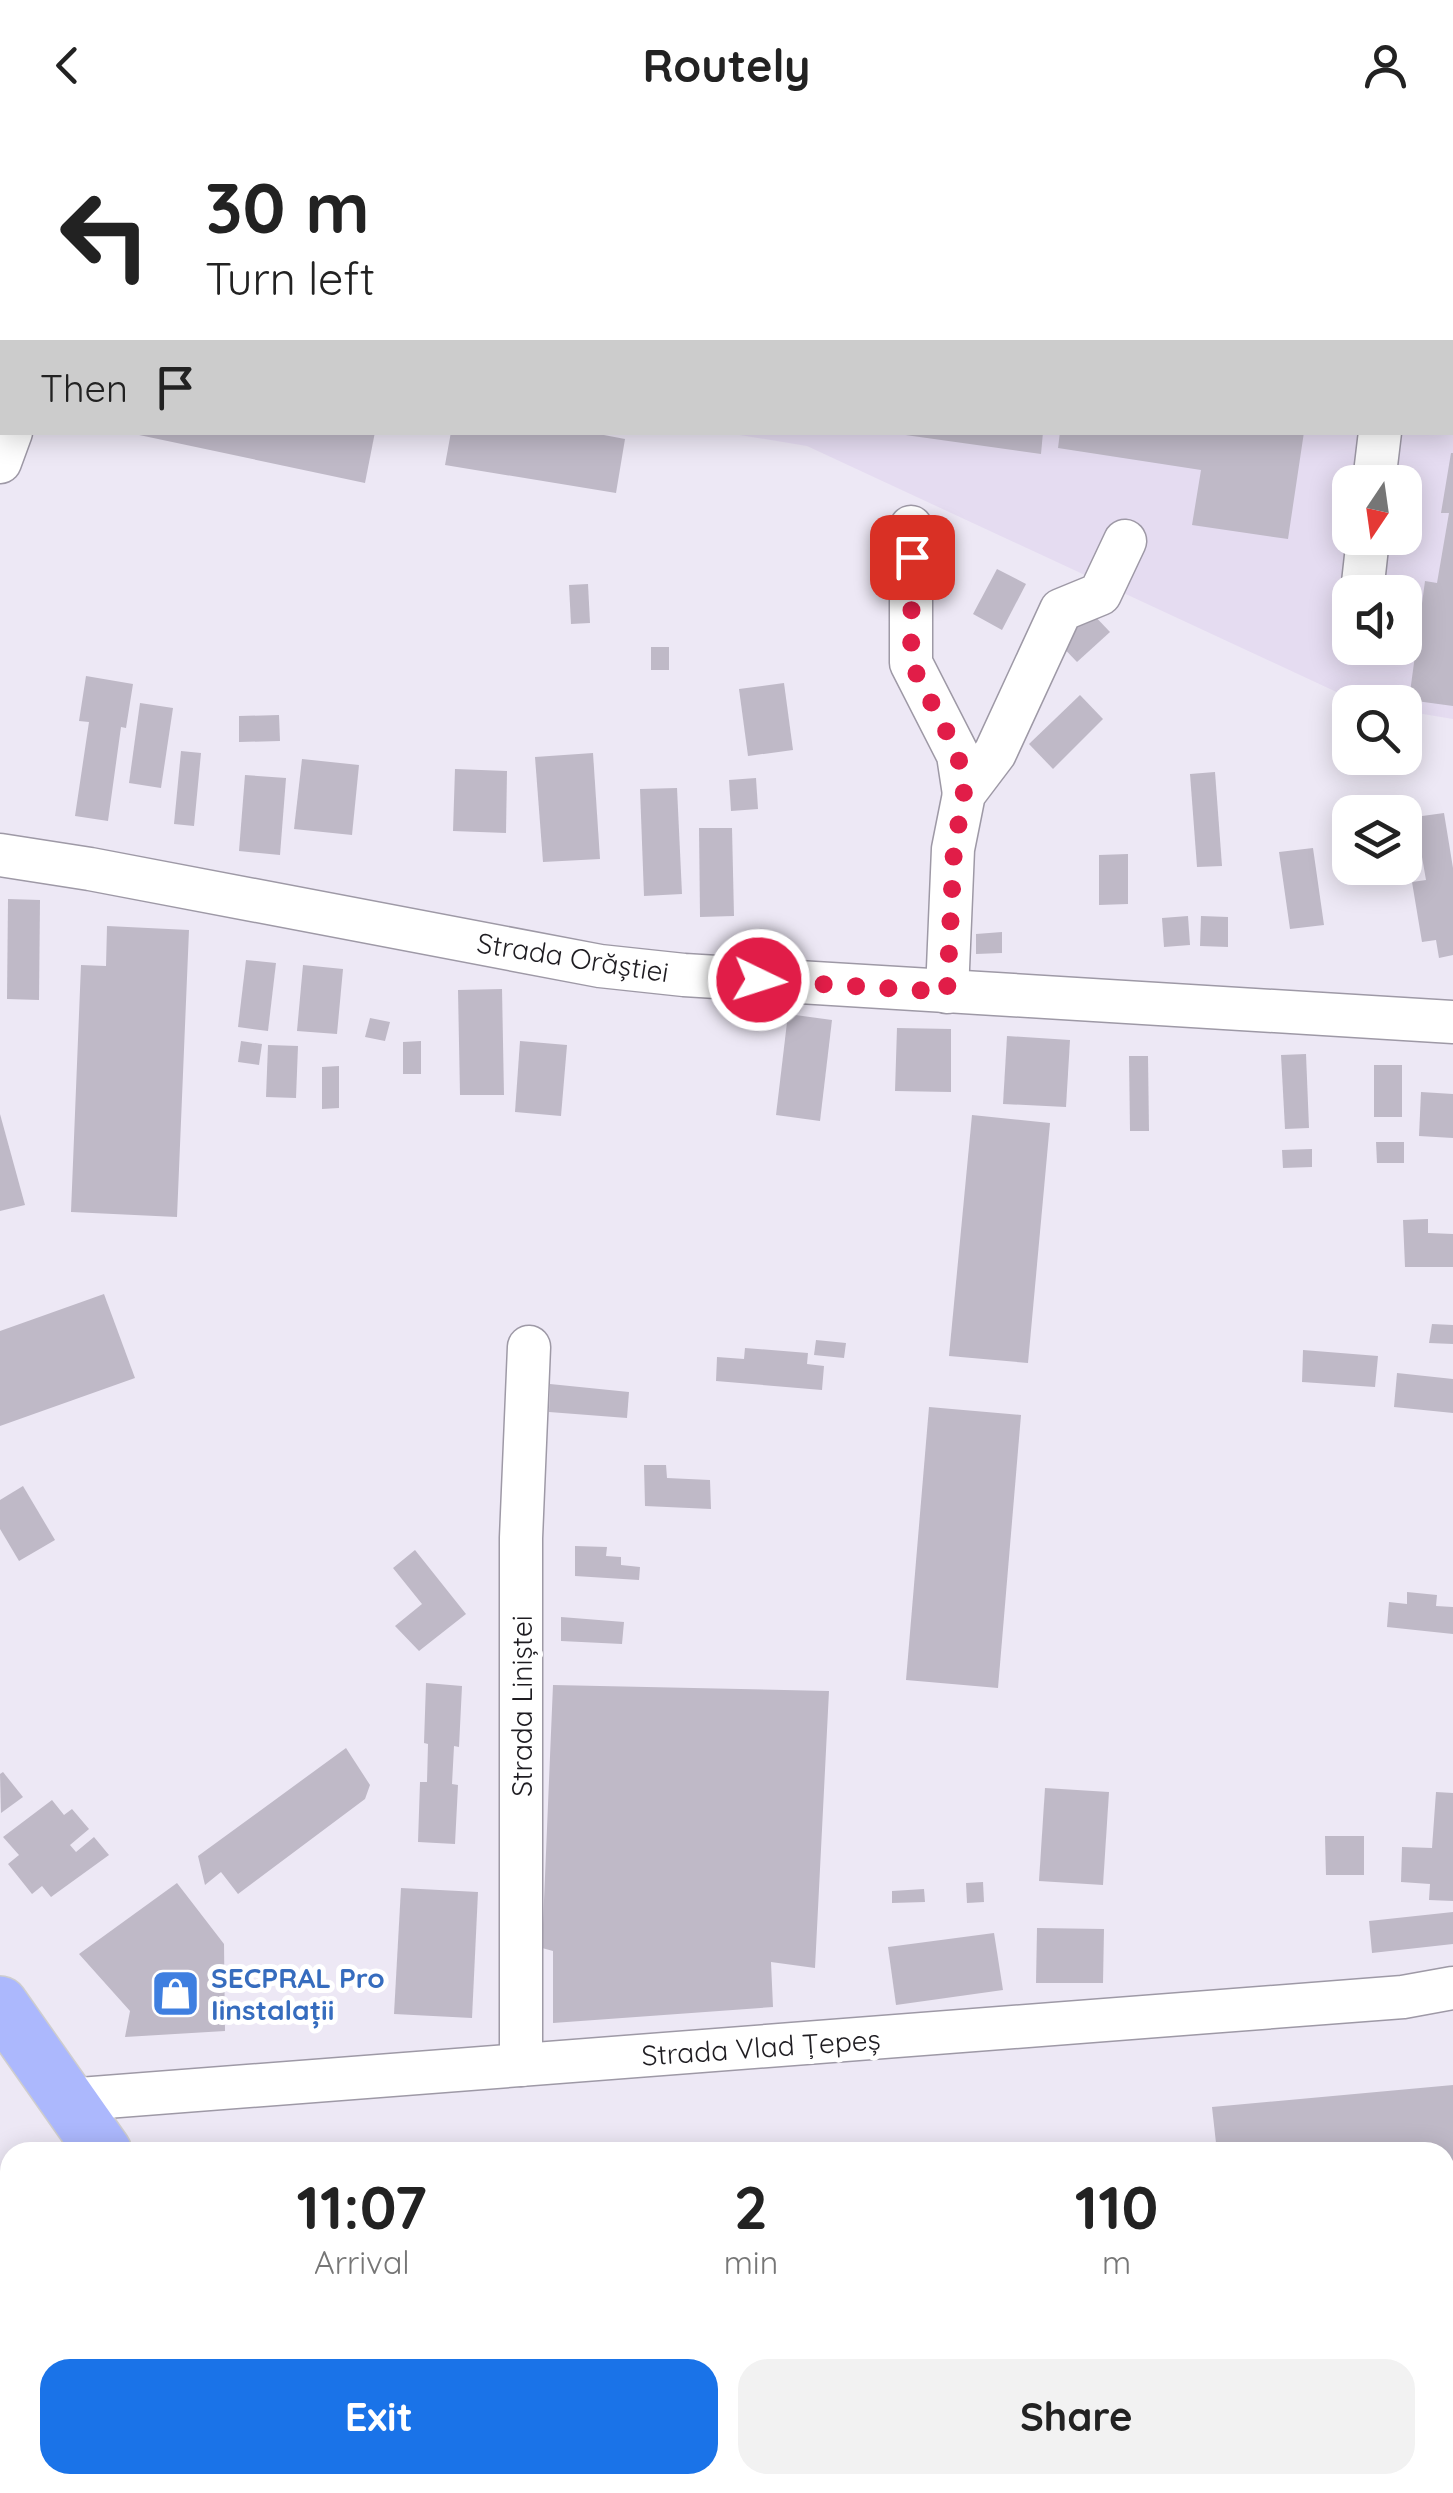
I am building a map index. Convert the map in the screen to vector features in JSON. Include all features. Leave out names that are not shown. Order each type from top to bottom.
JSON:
[{"type":"main road","points":[[0,2004],[97,2142]]},
{"type":"street","points":[[0,462],[10,435]]},
{"type":"street","points":[[1376,465],[1380,435]]},
{"type":"street","points":[[911,526],[911,663],[958,754],[964,794],[954,849],[947,992]]},
{"type":"street","points":[[964,794],[995,753],[1061,610],[1100,594],[1126,540]]},
{"type":"street","name":"Strada Orăștiei","points":[[0,854],[600,966],[947,992],[1453,1022]]},
{"type":"street","name":"Strada Liniștei","points":[[522,2065],[521,1538],[529,1347]]},
{"type":"street","name":"Strada Vlad Țepeș","points":[[67,2100],[1403,1997],[1453,1988]]},
{"type":"shaded area","points":[[740,435],[1453,435],[1453,719],[1422,714],[1422,685],[1332,685],[1332,690],[807,446]]},
{"type":"building","points":[[139,435],[374,435],[365,483]]},
{"type":"building","points":[[450,435],[604,435],[625,439],[616,493],[445,465]]},
{"type":"building","points":[[905,435],[1043,435],[1041,454]]},
{"type":"building","points":[[1060,435],[1304,435],[1288,539],[1192,525],[1201,470],[1058,448]]},
{"type":"building","points":[[1453,453],[1453,706],[1422,702],[1422,685],[1411,685],[1414,665],[1422,665],[1425,581],[1437,583],[1449,513],[1441,513]]},
{"type":"building","points":[[997,569],[1026,584],[1002,630],[973,614]]},
{"type":"building","points":[[588,584],[590,623],[571,624],[569,585]]},
{"type":"building","points":[[1089,610],[1110,632],[1077,662],[1056,640]]},
{"type":"building","points":[[651,647],[669,647],[669,670],[651,670]]},
{"type":"building","points":[[86,676],[133,684],[126,728],[121,727],[108,821],[75,816],[89,722],[79,721]]},
{"type":"building","points":[[784,683],[793,750],[748,756],[739,689]]},
{"type":"building","points":[[1080,695],[1103,719],[1053,769],[1029,744]]},
{"type":"building","points":[[140,703],[173,708],[161,788],[129,783]]},
{"type":"building","points":[[279,715],[280,741],[239,742],[239,716]]},
{"type":"building","points":[[181,751],[201,753],[194,826],[174,824]]},
{"type":"building","points":[[593,753],[600,859],[543,862],[535,757]]},
{"type":"building","points":[[302,759],[359,765],[352,835],[294,829]]},
{"type":"building","points":[[455,769],[507,771],[506,833],[453,831]]},
{"type":"building","points":[[1215,772],[1222,866],[1197,867],[1190,774]]},
{"type":"building","points":[[245,775],[286,778],[280,855],[239,851]]},
{"type":"building","points":[[756,778],[758,809],[731,811],[729,780]]},
{"type":"building","points":[[677,788],[682,894],[644,896],[640,789]]},
{"type":"building","points":[[1444,813],[1453,868],[1453,955],[1439,958],[1436,940],[1422,942],[1412,885],[1422,885],[1426,880],[1422,816]]},
{"type":"building","points":[[699,828],[732,828],[734,916],[700,917]]},
{"type":"building","points":[[1313,848],[1324,925],[1290,929],[1279,852]]},
{"type":"building","points":[[1128,854],[1128,904],[1099,905],[1099,855]]},
{"type":"building","points":[[8,899],[40,900],[39,1000],[7,999]]},
{"type":"building","points":[[1188,916],[1190,945],[1164,947],[1162,918]]},
{"type":"building","points":[[1201,916],[1228,917],[1228,947],[1200,946]]},
{"type":"building","points":[[107,926],[189,930],[177,1217],[71,1212],[81,965],[106,966]]},
{"type":"building","points":[[1002,932],[1002,953],[976,954],[976,934]]},
{"type":"building","points":[[246,960],[276,963],[268,1031],[238,1027]]},
{"type":"building","points":[[303,965],[343,969],[337,1034],[297,1031]]},
{"type":"building","points":[[502,989],[504,1095],[460,1095],[458,990]]},
{"type":"building","points":[[788,1014],[832,1020],[820,1121],[776,1115]]},
{"type":"building","points":[[370,1018],[390,1022],[385,1041],[365,1037]]},
{"type":"building","points":[[897,1028],[951,1029],[951,1092],[895,1091]]},
{"type":"building","points":[[1007,1036],[1070,1040],[1066,1107],[1003,1104]]},
{"type":"building","points":[[241,1041],[262,1044],[259,1065],[238,1062]]},
{"type":"building","points":[[421,1041],[421,1074],[403,1074],[403,1042]]},
{"type":"building","points":[[520,1041],[567,1045],[561,1116],[515,1112]]},
{"type":"building","points":[[268,1045],[298,1046],[296,1098],[266,1097]]},
{"type":"building","points":[[1306,1054],[1309,1128],[1285,1129],[1281,1055]]},
{"type":"building","points":[[1129,1056],[1148,1056],[1149,1131],[1130,1131]]},
{"type":"building","points":[[1374,1065],[1402,1065],[1402,1117],[1374,1117]]},
{"type":"building","points":[[339,1066],[339,1108],[322,1109],[322,1067]]},
{"type":"building","points":[[1421,1092],[1453,1094],[1453,1138],[1419,1136]]},
{"type":"building","points":[[0,1114],[25,1205],[0,1211]]},
{"type":"building","points":[[972,1115],[1050,1123],[1028,1363],[949,1356]]},
{"type":"building","points":[[1376,1142],[1404,1142],[1404,1163],[1377,1163]]},
{"type":"building","points":[[1312,1149],[1312,1167],[1283,1168],[1282,1150]]},
{"type":"building","points":[[1428,1219],[1428,1233],[1453,1234],[1453,1267],[1405,1267],[1403,1220]]},
{"type":"building","points":[[104,1294],[135,1378],[0,1426],[0,1331]]},
{"type":"building","points":[[1432,1324],[1453,1325],[1453,1344],[1429,1343]]},
{"type":"building","points":[[816,1340],[846,1343],[844,1358],[814,1355]]},
{"type":"building","points":[[745,1348],[808,1353],[807,1364],[824,1366],[822,1390],[716,1381],[717,1357],[744,1359]]},
{"type":"building","points":[[1303,1350],[1378,1356],[1375,1387],[1302,1382]]},
{"type":"building","points":[[1397,1373],[1453,1379],[1453,1413],[1394,1407]]},
{"type":"building","points":[[550,1384],[629,1392],[627,1418],[549,1412]]},
{"type":"building","points":[[929,1407],[1021,1415],[998,1688],[906,1680]]},
{"type":"building","points":[[644,1465],[666,1465],[667,1478],[710,1480],[711,1509],[645,1506]]},
{"type":"building","points":[[23,1486],[55,1540],[19,1561],[0,1529],[0,1500]]},
{"type":"building","points":[[575,1546],[607,1547],[606,1556],[621,1557],[621,1565],[640,1567],[639,1580],[575,1576]]},
{"type":"building","points":[[415,1550],[466,1614],[419,1651],[395,1626],[422,1604],[393,1568]]},
{"type":"building","points":[[1407,1592],[1437,1595],[1436,1606],[1453,1607],[1453,1634],[1387,1627],[1389,1602],[1407,1604]]},
{"type":"building","points":[[561,1617],[624,1622],[622,1644],[561,1641]]},
{"type":"building","points":[[426,1683],[462,1686],[459,1747],[454,1746],[452,1784],[458,1785],[455,1844],[418,1842],[420,1782],[427,1782]]},
{"type":"building","points":[[553,1685],[829,1691],[815,1968],[771,1962],[773,2007],[553,2023],[553,1951],[542,1948]]},
{"type":"building","points":[[346,1748],[370,1785],[365,1799],[238,1894],[221,1872],[205,1885],[198,1856]]},
{"type":"building","points":[[3,1772],[23,1797],[1,1813],[0,1774]]},
{"type":"building","points":[[1045,1788],[1109,1792],[1103,1885],[1039,1881]]},
{"type":"building","points":[[1436,1792],[1453,1793],[1453,1901],[1429,1900],[1430,1884],[1401,1882],[1402,1847],[1432,1848]]},
{"type":"building","points":[[52,1800],[64,1815],[72,1809],[89,1829],[70,1845],[76,1852],[94,1837],[109,1855],[51,1897],[42,1886],[32,1894],[8,1864],[19,1855],[3,1837]]},
{"type":"building","points":[[1325,1836],[1364,1836],[1364,1875],[1326,1875]]},
{"type":"building","points":[[983,1882],[984,1902],[967,1903],[966,1883]]},
{"type":"building","points":[[177,1883],[224,1944],[225,2031],[125,2037],[130,2011],[79,1954]]},
{"type":"building","points":[[401,1888],[478,1892],[472,2018],[394,2014]]},
{"type":"building","points":[[924,1889],[925,1902],[892,1903],[892,1891]]},
{"type":"building","points":[[1453,1912],[1453,1944],[1372,1953],[1369,1921]]},
{"type":"building","points":[[1037,1928],[1104,1929],[1103,1983],[1036,1983]]},
{"type":"building","points":[[994,1933],[1003,1990],[896,2005],[888,1947]]},
{"type":"building","points":[[1453,2085],[1453,2142],[1216,2142],[1212,2107]]},
{"type":"place","name":"SECPRAL Pro Iinstalații","points":[[176,1993]]},
{"type":"route","points":[[759,980],[947,992],[954,849],[964,794],[958,754],[911,663],[912,557]]}]
